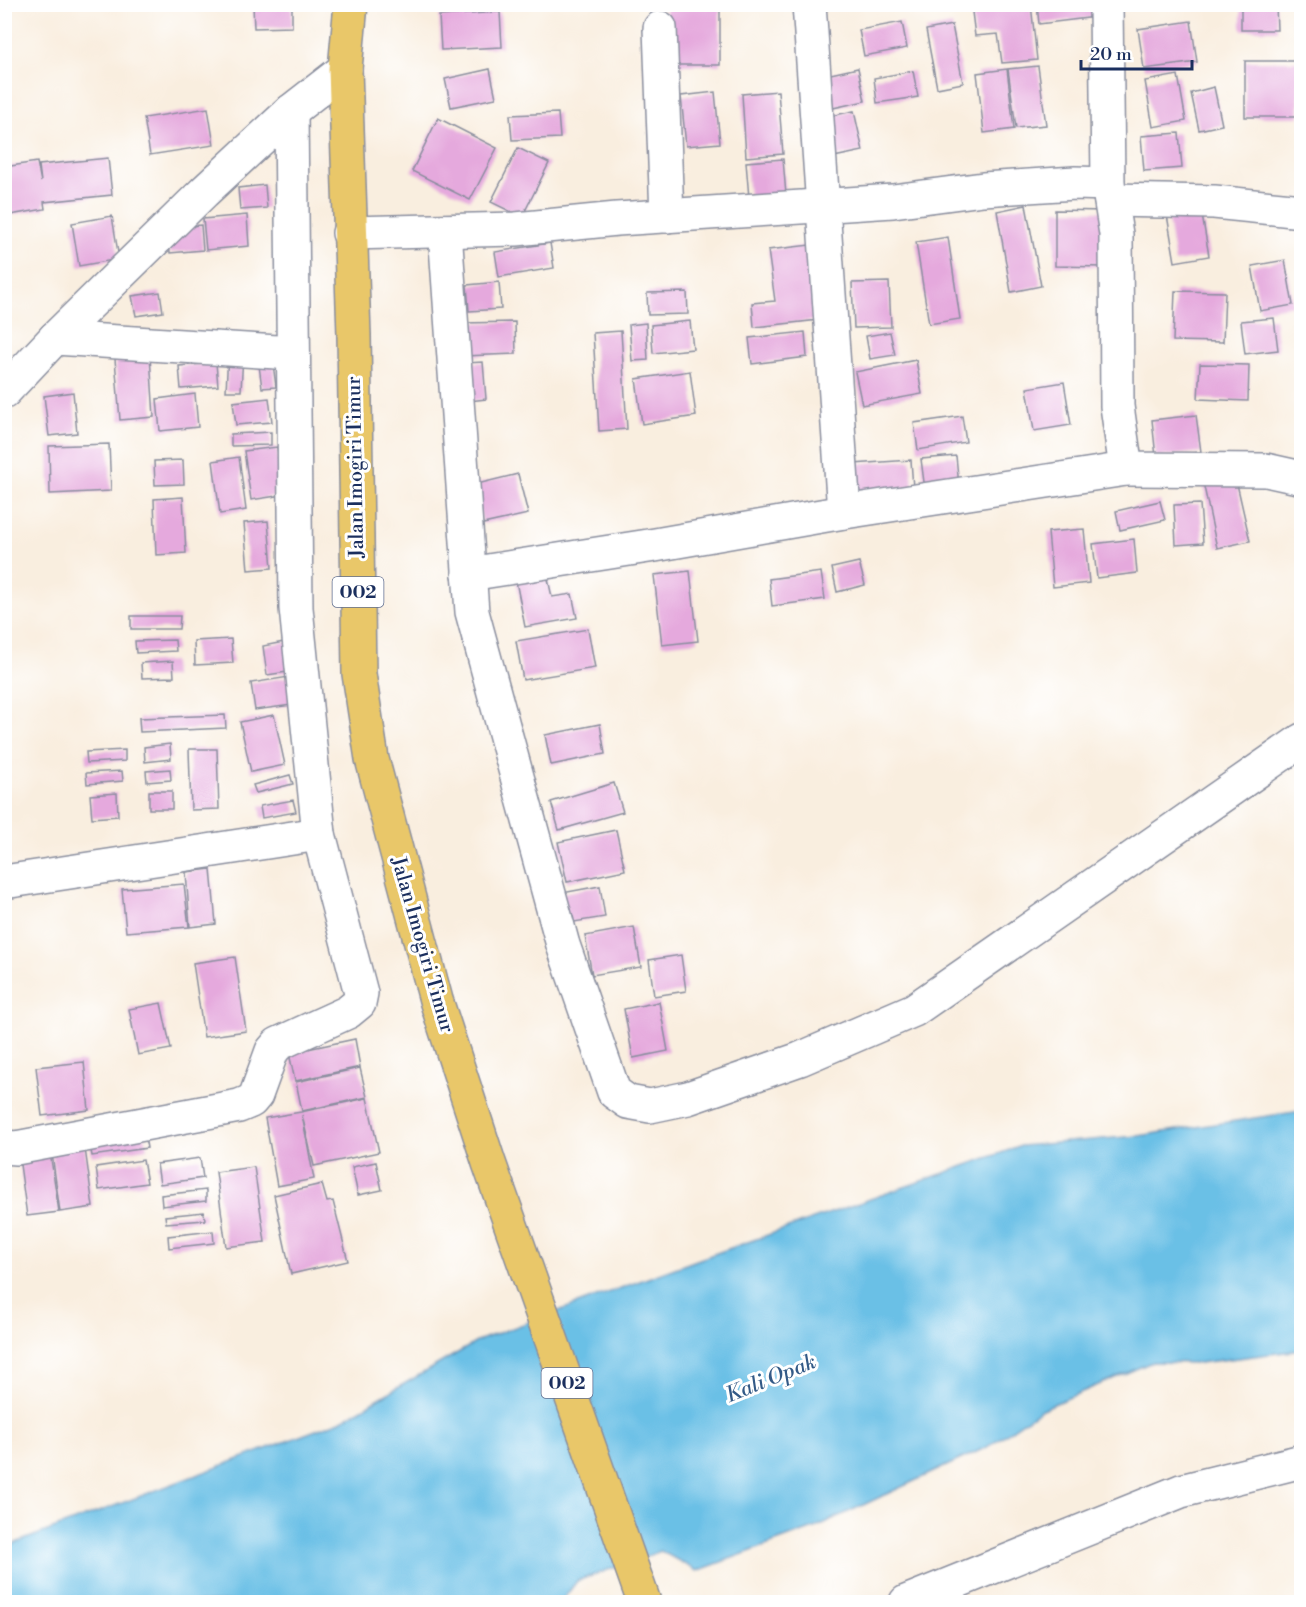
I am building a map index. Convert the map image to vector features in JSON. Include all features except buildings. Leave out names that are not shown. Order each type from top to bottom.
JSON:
[{"type":"main road","name":"Jalan Imogiri Timur","points":[[352,5],[345,69],[354,335],[359,674],[372,759],[436,1000],[489,1163],[644,1602]]},
{"type":"street","points":[[809,4],[844,512]]},
{"type":"street","points":[[1106,4],[1109,192],[1116,234],[1117,406],[1126,469]]},
{"type":"street","points":[[660,28],[667,216]]},
{"type":"street","points":[[4,392],[55,338],[204,192],[291,111],[345,69]]},
{"type":"street","points":[[4,1147],[16,1148],[239,1106],[251,1101],[256,1095],[272,1051],[278,1044],[348,1012],[359,1003],[361,993],[319,834],[296,608],[291,111]]},
{"type":"street","points":[[349,233],[516,229],[617,219],[893,201],[983,189],[1075,183],[1109,192],[1302,211]]},
{"type":"street","points":[[446,231],[472,612],[563,945],[614,1092],[628,1102],[650,1106],[688,1098],[800,1059],[914,1010],[1302,740]]},
{"type":"street","points":[[55,338],[293,353]]},
{"type":"street","points":[[470,574],[844,512],[1126,469],[1266,470],[1302,478]]},
{"type":"street","points":[[4,882],[319,834]]},
{"type":"street","points":[[906,1602],[1181,1491],[1302,1461]]},
{"type":"water","name":"Kali Opak","points":[[1301,1111],[1301,1350],[1199,1363],[1152,1362],[1042,1409],[987,1447],[814,1528],[697,1571],[661,1551],[577,1581],[561,1602],[5,1602],[5,1547],[340,1421],[480,1340],[694,1261],[1021,1146],[1138,1136]]}]
